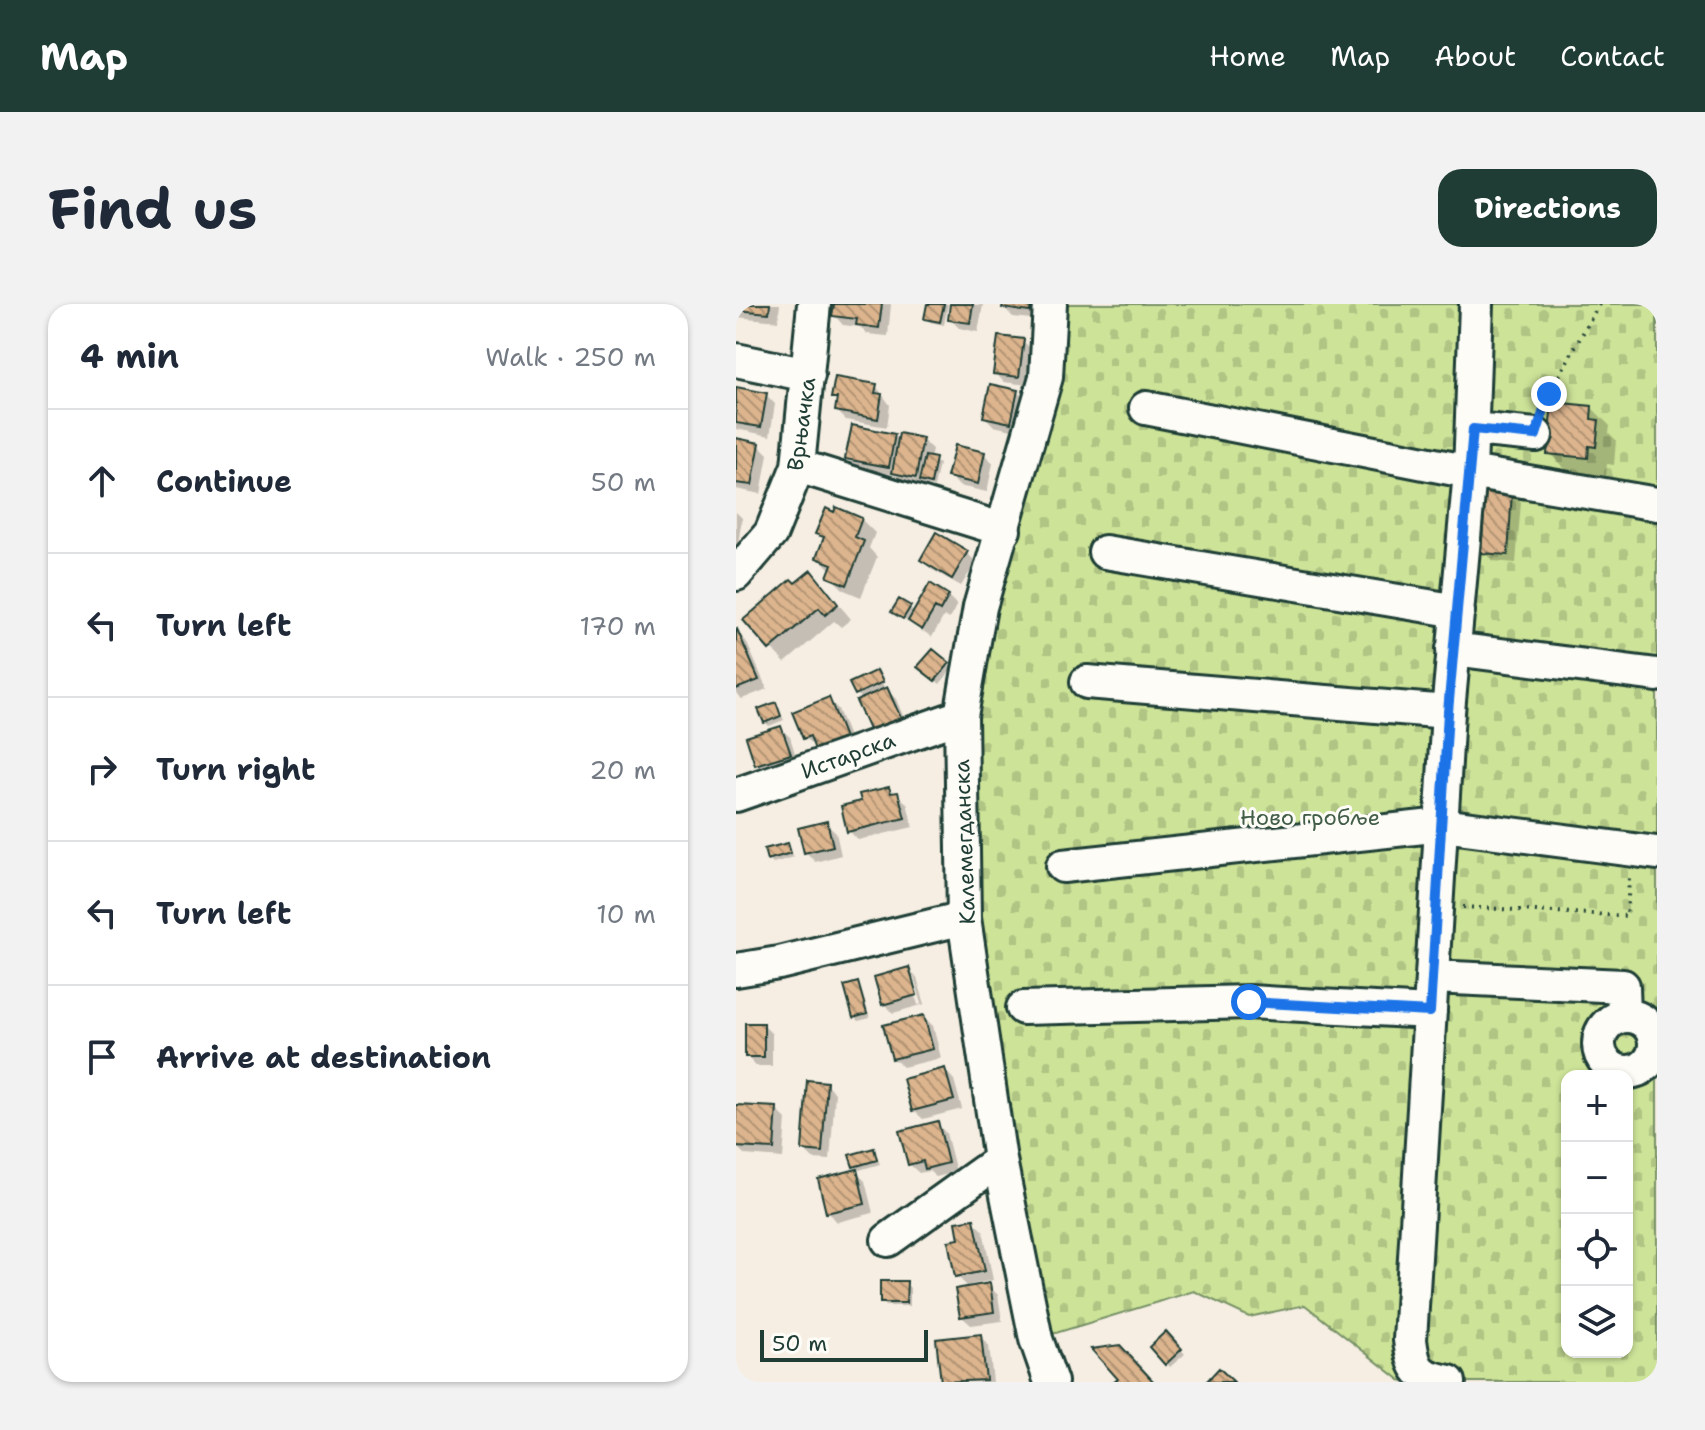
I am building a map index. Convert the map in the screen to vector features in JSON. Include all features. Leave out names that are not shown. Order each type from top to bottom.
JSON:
[{"type":"street","name":"Врњачка","points":[[736,574],[771,533],[798,466],[814,304]]},
{"type":"street","name":"Калемегданска","points":[[1050,304],[1046,377],[980,607],[961,716],[964,918],[1000,1160],[1036,1339],[1051,1382]]},
{"type":"street","points":[[1449,1382],[1427,1377],[1413,1365],[1410,1340],[1448,712],[1473,429],[1476,304]]},
{"type":"street","points":[[736,360],[808,375]]},
{"type":"street","points":[[1146,408],[1470,472],[1657,504]]},
{"type":"street","points":[[1473,429],[1536,435]]},
{"type":"street","points":[[798,466],[1004,530]]},
{"type":"street","points":[[1105,552],[1458,611]]},
{"type":"street","points":[[1453,649],[1657,675]]},
{"type":"street","points":[[1087,682],[1448,712]]},
{"type":"street","name":"Истарска","points":[[736,795],[961,716]]},
{"type":"street","points":[[1063,866],[1442,825],[1644,852]]},
{"type":"street","points":[[736,970],[779,963],[964,918]]},
{"type":"street","points":[[1432,977],[1623,986],[1624,1015]]},
{"type":"street","points":[[1023,1008],[1249,1002],[1430,1012]]},
{"type":"street","points":[[888,1240],[1000,1160]]},
{"type":"path","points":[[1536,435],[1549,394],[1599,304]]},
{"type":"path","points":[[1437,906],[1627,916],[1644,852]]},
{"type":"green space","name":"Ново гробље","points":[[1050,304],[1657,304],[1657,1382],[1409,1382],[1400,1380],[1305,1305],[1249,1317],[1194,1291],[1036,1339],[1000,1160],[961,716]]},
{"type":"building","points":[[736,304],[770,304],[769,313],[736,310]]},
{"type":"building","points":[[834,304],[882,304],[879,328],[856,325],[857,319],[832,316]]},
{"type":"building","points":[[927,304],[944,304],[940,322],[924,319]]},
{"type":"building","points":[[950,304],[973,304],[970,323],[948,320]]},
{"type":"building","points":[[1003,304],[1031,304],[1030,312],[1002,308]]},
{"type":"building","points":[[998,336],[1024,339],[1019,377],[993,374]]},
{"type":"building","points":[[835,377],[877,384],[875,393],[882,394],[878,419],[835,411],[837,398],[831,398]]},
{"type":"building","points":[[990,384],[1018,390],[1011,423],[983,417]]},
{"type":"building","points":[[736,387],[767,393],[761,427],[736,423]]},
{"type":"building","points":[[1552,402],[1592,406],[1591,419],[1599,420],[1596,447],[1589,446],[1588,458],[1547,454]]},
{"type":"building","points":[[852,425],[895,434],[889,467],[845,459]]},
{"type":"building","points":[[899,433],[923,438],[916,478],[892,473]]},
{"type":"building","points":[[736,438],[760,443],[752,485],[736,483]]},
{"type":"building","points":[[955,445],[985,452],[978,484],[947,477]]},
{"type":"building","points":[[925,456],[936,458],[931,484],[919,481]]},
{"type":"building","points":[[1486,489],[1512,491],[1508,555],[1481,553]]},
{"type":"building","points":[[836,507],[862,518],[855,537],[864,541],[847,585],[827,577],[832,564],[816,558],[824,537],[815,534],[826,508],[834,512]]},
{"type":"building","points":[[936,532],[968,551],[952,579],[920,560]]},
{"type":"building","points":[[811,570],[838,604],[825,615],[819,608],[769,650],[743,620],[791,579],[795,583]]},
{"type":"building","points":[[930,583],[949,595],[940,611],[935,608],[922,630],[908,621]]},
{"type":"building","points":[[899,599],[911,606],[903,619],[891,612]]},
{"type":"building","points":[[736,630],[759,680],[736,689]]},
{"type":"building","points":[[933,649],[950,663],[935,681],[917,667]]},
{"type":"building","points":[[877,670],[883,682],[855,695],[849,683]]},
{"type":"building","points":[[887,687],[901,718],[870,732],[856,701]]},
{"type":"building","points":[[829,697],[845,738],[815,750],[810,736],[803,739],[792,712]]},
{"type":"building","points":[[776,702],[781,716],[764,723],[758,709]]},
{"type":"building","points":[[781,726],[791,754],[755,765],[746,737]]},
{"type":"building","points":[[889,787],[891,793],[898,792],[905,818],[847,832],[841,806],[861,801],[859,794]]},
{"type":"building","points":[[827,821],[833,846],[804,853],[798,828]]},
{"type":"building","points":[[788,843],[791,853],[767,860],[764,849]]},
{"type":"building","points":[[909,967],[917,995],[882,1005],[874,977]]},
{"type":"building","points":[[858,982],[867,1014],[853,1018],[844,986]]},
{"type":"building","points":[[924,1015],[933,1049],[892,1059],[883,1025]]},
{"type":"building","points":[[745,1023],[764,1023],[764,1057],[745,1057]]},
{"type":"building","points":[[945,1068],[954,1100],[912,1111],[903,1079]]},
{"type":"building","points":[[807,1080],[827,1082],[822,1152],[802,1150]]},
{"type":"building","points":[[736,1105],[777,1107],[774,1149],[736,1147]]},
{"type":"building","points":[[938,1121],[948,1163],[925,1169],[923,1161],[908,1165],[899,1131]]},
{"type":"building","points":[[874,1148],[877,1160],[853,1167],[849,1155]]},
{"type":"building","points":[[857,1169],[865,1204],[826,1213],[818,1179]]},
{"type":"building","points":[[974,1219],[985,1271],[955,1277],[948,1241],[959,1239],[956,1222]]},
{"type":"building","points":[[880,1281],[907,1281],[906,1303],[880,1303]]},
{"type":"building","points":[[990,1283],[994,1312],[960,1317],[955,1289]]},
{"type":"building","points":[[1166,1331],[1182,1349],[1165,1365],[1149,1347]]},
{"type":"building","points":[[981,1334],[986,1380],[941,1382],[936,1339]]},
{"type":"building","points":[[1120,1345],[1154,1382],[1114,1382],[1118,1379],[1091,1349]]},
{"type":"building","points":[[1219,1368],[1234,1382],[1206,1382]]},
{"type":"route","points":[[1249,1002],[1430,1012],[1448,712],[1473,429],[1536,435],[1549,394]]}]
